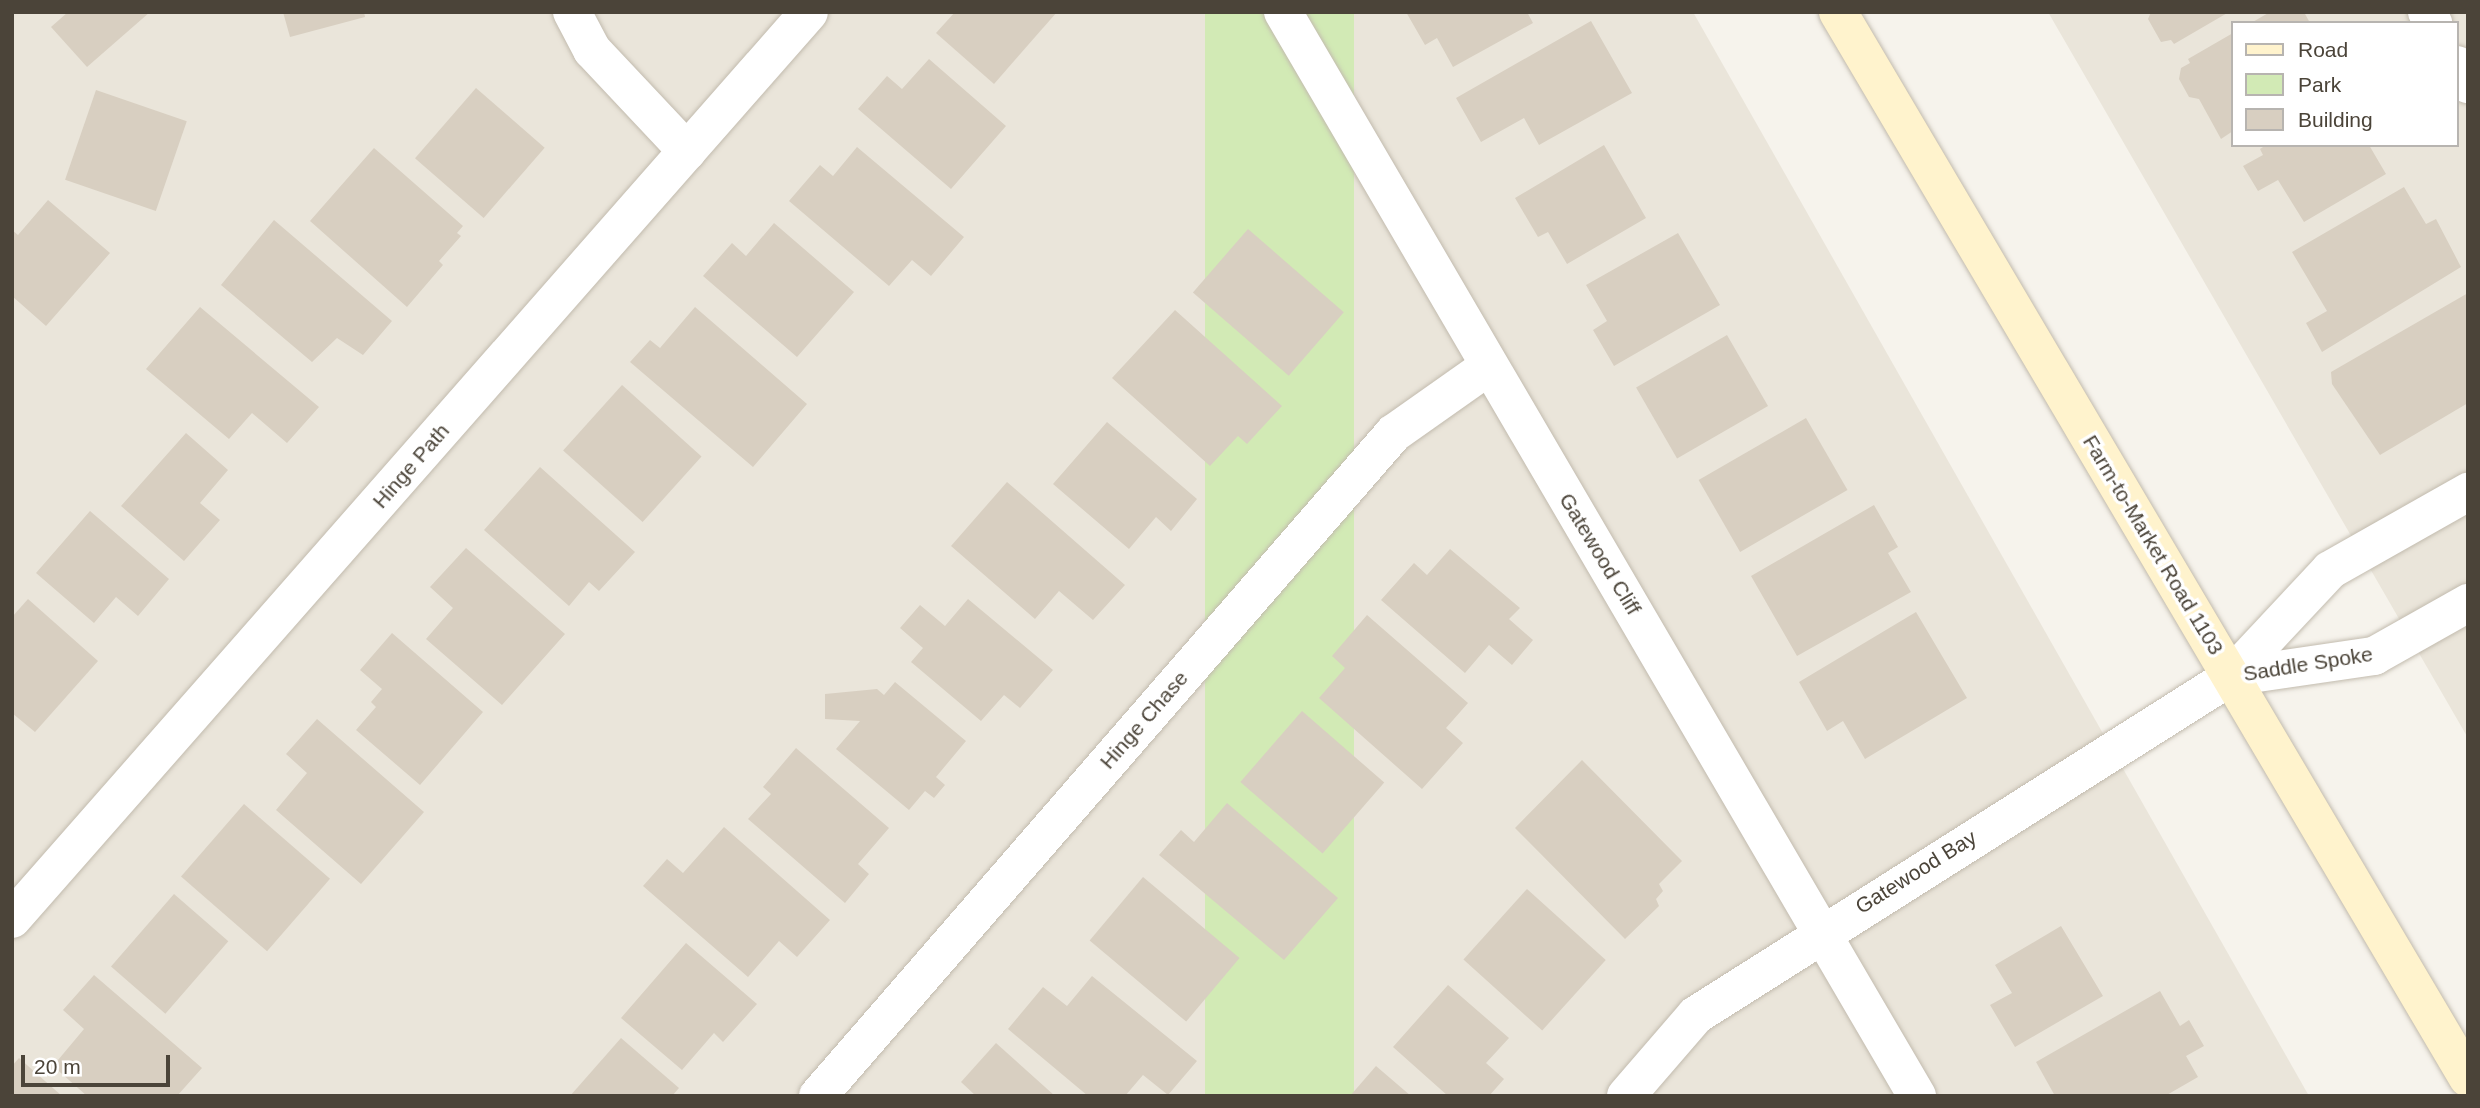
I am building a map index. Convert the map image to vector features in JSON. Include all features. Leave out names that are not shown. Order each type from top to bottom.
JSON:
[{"type":"main road","name":"Farm-to-Market Road 1103","points":[[1838,12],[2468,1078]]},
{"type":"street","points":[[572,12],[592,50],[687,151]]},
{"type":"street","name":"Hinge Path","points":[[12,919],[809,12]]},
{"type":"street","name":"Gatewood Cliff","points":[[1283,12],[1489,366],[1825,931],[1917,1096]]},
{"type":"street","points":[[2459,68],[2468,84]]},
{"type":"street","name":"Hinge Chase","points":[[818,1096],[1394,433],[1489,366]]},
{"type":"street","name":"Saddle Spoke","points":[[2230,677],[2330,570],[2468,492]]},
{"type":"street","name":"Saddle Spoke","points":[[2230,677],[2374,656],[2468,603]]},
{"type":"street","name":"Gatewood Bay","points":[[1626,1096],[1696,1015],[2230,677]]},
{"type":"shaded area","points":[[12,12],[1693,12],[2309,1096],[12,1096]]},
{"type":"shaded area","points":[[2048,12],[2468,12],[2468,738]]},
{"type":"green space","points":[[1205,12],[1354,12],[1354,1096],[1205,1096]]},
{"type":"building","points":[[68,12],[150,12],[87,67],[51,27]]},
{"type":"building","points":[[283,12],[364,12],[365,17],[290,37]]},
{"type":"building","points":[[955,12],[1057,12],[994,84],[936,33]]},
{"type":"building","points":[[1406,12],[1527,12],[1533,23],[1453,67],[1437,38],[1425,45]]},
{"type":"building","points":[[2151,12],[2229,12],[2174,44],[2171,40],[2161,42],[2148,19]]},
{"type":"building","points":[[2270,12],[2304,12],[2309,21],[2254,21]]},
{"type":"building","points":[[1591,21],[1632,93],[1539,145],[1524,118],[1481,142],[1456,98]]},
{"type":"building","points":[[2232,34],[2232,132],[2221,139],[2199,99],[2189,97],[2179,79],[2181,68],[2190,63],[2188,59]]},
{"type":"building","points":[[929,59],[1006,126],[951,189],[858,109],[887,76],[902,89]]},
{"type":"building","points":[[476,88],[545,148],[484,218],[415,158]]},
{"type":"building","points":[[96,90],[187,121],[156,211],[65,180]]},
{"type":"building","points":[[1604,145],[1646,218],[1567,264],[1548,232],[1538,237],[1515,198]]},
{"type":"building","points":[[857,147],[964,237],[931,276],[912,260],[889,286],[789,201],[820,165],[833,176]]},
{"type":"building","points":[[2370,147],[2386,174],[2304,222],[2278,180],[2258,191],[2243,166],[2263,155],[2260,149]]},
{"type":"building","points":[[374,148],[463,226],[457,233],[461,236],[439,261],[443,265],[407,307],[310,221]]},
{"type":"building","points":[[2404,187],[2426,224],[2436,219],[2461,267],[2322,352],[2306,323],[2327,311],[2292,252]]},
{"type":"building","points":[[48,200],[110,253],[46,326],[12,296],[12,230],[18,235]]},
{"type":"building","points":[[274,220],[392,321],[363,355],[337,338],[312,362],[221,285]]},
{"type":"building","points":[[774,223],[854,292],[797,357],[703,276],[732,243],[746,256]]},
{"type":"building","points":[[1248,229],[1344,312],[1289,376],[1193,292]]},
{"type":"building","points":[[1678,233],[1720,305],[1614,366],[1593,330],[1607,321],[1586,285]]},
{"type":"building","points":[[2468,293],[2468,403],[2380,455],[2332,384],[2331,372]]},
{"type":"building","points":[[200,307],[319,407],[287,443],[252,413],[229,439],[146,369]]},
{"type":"building","points":[[695,307],[807,404],[753,467],[630,362],[650,340],[660,348]]},
{"type":"building","points":[[1175,310],[1282,406],[1247,444],[1238,436],[1210,466],[1112,378]]},
{"type":"building","points":[[1727,335],[1768,406],[1677,459],[1636,388]]},
{"type":"building","points":[[622,385],[702,457],[643,522],[563,450]]},
{"type":"building","points":[[1806,418],[1848,490],[1740,552],[1699,480]]},
{"type":"building","points":[[1107,422],[1197,499],[1171,531],[1156,517],[1129,549],[1053,484]]},
{"type":"building","points":[[186,433],[228,470],[200,503],[220,520],[184,561],[121,506]]},
{"type":"building","points":[[540,467],[635,552],[599,591],[589,582],[569,606],[484,530]]},
{"type":"building","points":[[1007,482],[1125,585],[1093,620],[1059,591],[1035,619],[951,546]]},
{"type":"building","points":[[1874,505],[1898,547],[1888,553],[1911,592],[1797,656],[1751,576]]},
{"type":"building","points":[[90,511],[169,579],[138,616],[116,597],[94,623],[36,573]]},
{"type":"building","points":[[466,548],[565,634],[502,705],[426,639],[453,608],[430,587]]},
{"type":"building","points":[[1450,549],[1520,608],[1509,619],[1533,640],[1512,665],[1489,645],[1465,673],[1381,600],[1414,563],[1427,575]]},
{"type":"building","points":[[28,599],[98,661],[35,732],[12,713],[12,617]]},
{"type":"building","points":[[968,599],[1053,670],[1020,708],[1004,695],[981,721],[911,662],[923,648],[900,628],[920,605],[945,626]]},
{"type":"building","points":[[1916,612],[1967,698],[1865,759],[1843,721],[1827,731],[1799,682]]},
{"type":"building","points":[[1367,615],[1468,703],[1446,728],[1463,743],[1422,789],[1319,698],[1345,668],[1332,656]]},
{"type":"building","points":[[392,633],[483,712],[420,785],[356,730],[376,707],[371,702],[382,689],[360,670]]},
{"type":"building","points":[[895,682],[966,741],[936,777],[945,785],[934,798],[925,791],[909,810],[836,749],[860,721],[825,719],[825,694],[877,689],[884,695]]},
{"type":"building","points":[[1302,711],[1384,783],[1323,853],[1240,782]]},
{"type":"building","points":[[317,719],[424,812],[361,884],[276,810],[307,773],[286,754]]},
{"type":"building","points":[[796,748],[889,828],[858,864],[869,874],[845,903],[748,819],[771,794],[763,787]]},
{"type":"building","points":[[1582,760],[1682,861],[1659,884],[1663,891],[1656,899],[1659,906],[1625,939],[1515,828]]},
{"type":"building","points":[[1227,803],[1338,898],[1284,960],[1159,855],[1181,830],[1194,842]]},
{"type":"building","points":[[244,804],[330,879],[267,951],[181,876]]},
{"type":"building","points":[[724,827],[830,920],[797,957],[779,941],[748,977],[643,886],[667,859],[683,873]]},
{"type":"building","points":[[1143,877],[1240,958],[1186,1022],[1090,941]]},
{"type":"building","points":[[1527,889],[1606,960],[1542,1031],[1463,960]]},
{"type":"building","points":[[174,894],[228,941],[165,1014],[111,966]]},
{"type":"building","points":[[2061,926],[2103,996],[2015,1047],[1990,1005],[2012,993],[1995,965]]},
{"type":"building","points":[[686,943],[757,1004],[723,1042],[714,1033],[682,1070],[621,1018]]},
{"type":"building","points":[[94,975],[202,1068],[177,1096],[87,1096],[53,1066],[84,1029],[63,1010]]},
{"type":"building","points":[[1092,976],[1197,1061],[1168,1095],[1143,1075],[1125,1096],[1088,1096],[1008,1029],[1043,987],[1067,1006]]},
{"type":"building","points":[[1448,985],[1509,1038],[1486,1063],[1504,1079],[1489,1096],[1448,1096],[1393,1047]]},
{"type":"building","points":[[2160,991],[2180,1026],[2189,1020],[2204,1046],[2186,1056],[2198,1077],[2165,1096],[2055,1096],[2036,1062]]},
{"type":"building","points":[[621,1038],[679,1088],[672,1096],[570,1096]]},
{"type":"building","points":[[996,1043],[1055,1096],[976,1096],[961,1082]]},
{"type":"building","points":[[19,1058],[62,1096],[12,1096],[12,1066]]},
{"type":"building","points":[[1376,1066],[1411,1096],[1350,1096]]}]
